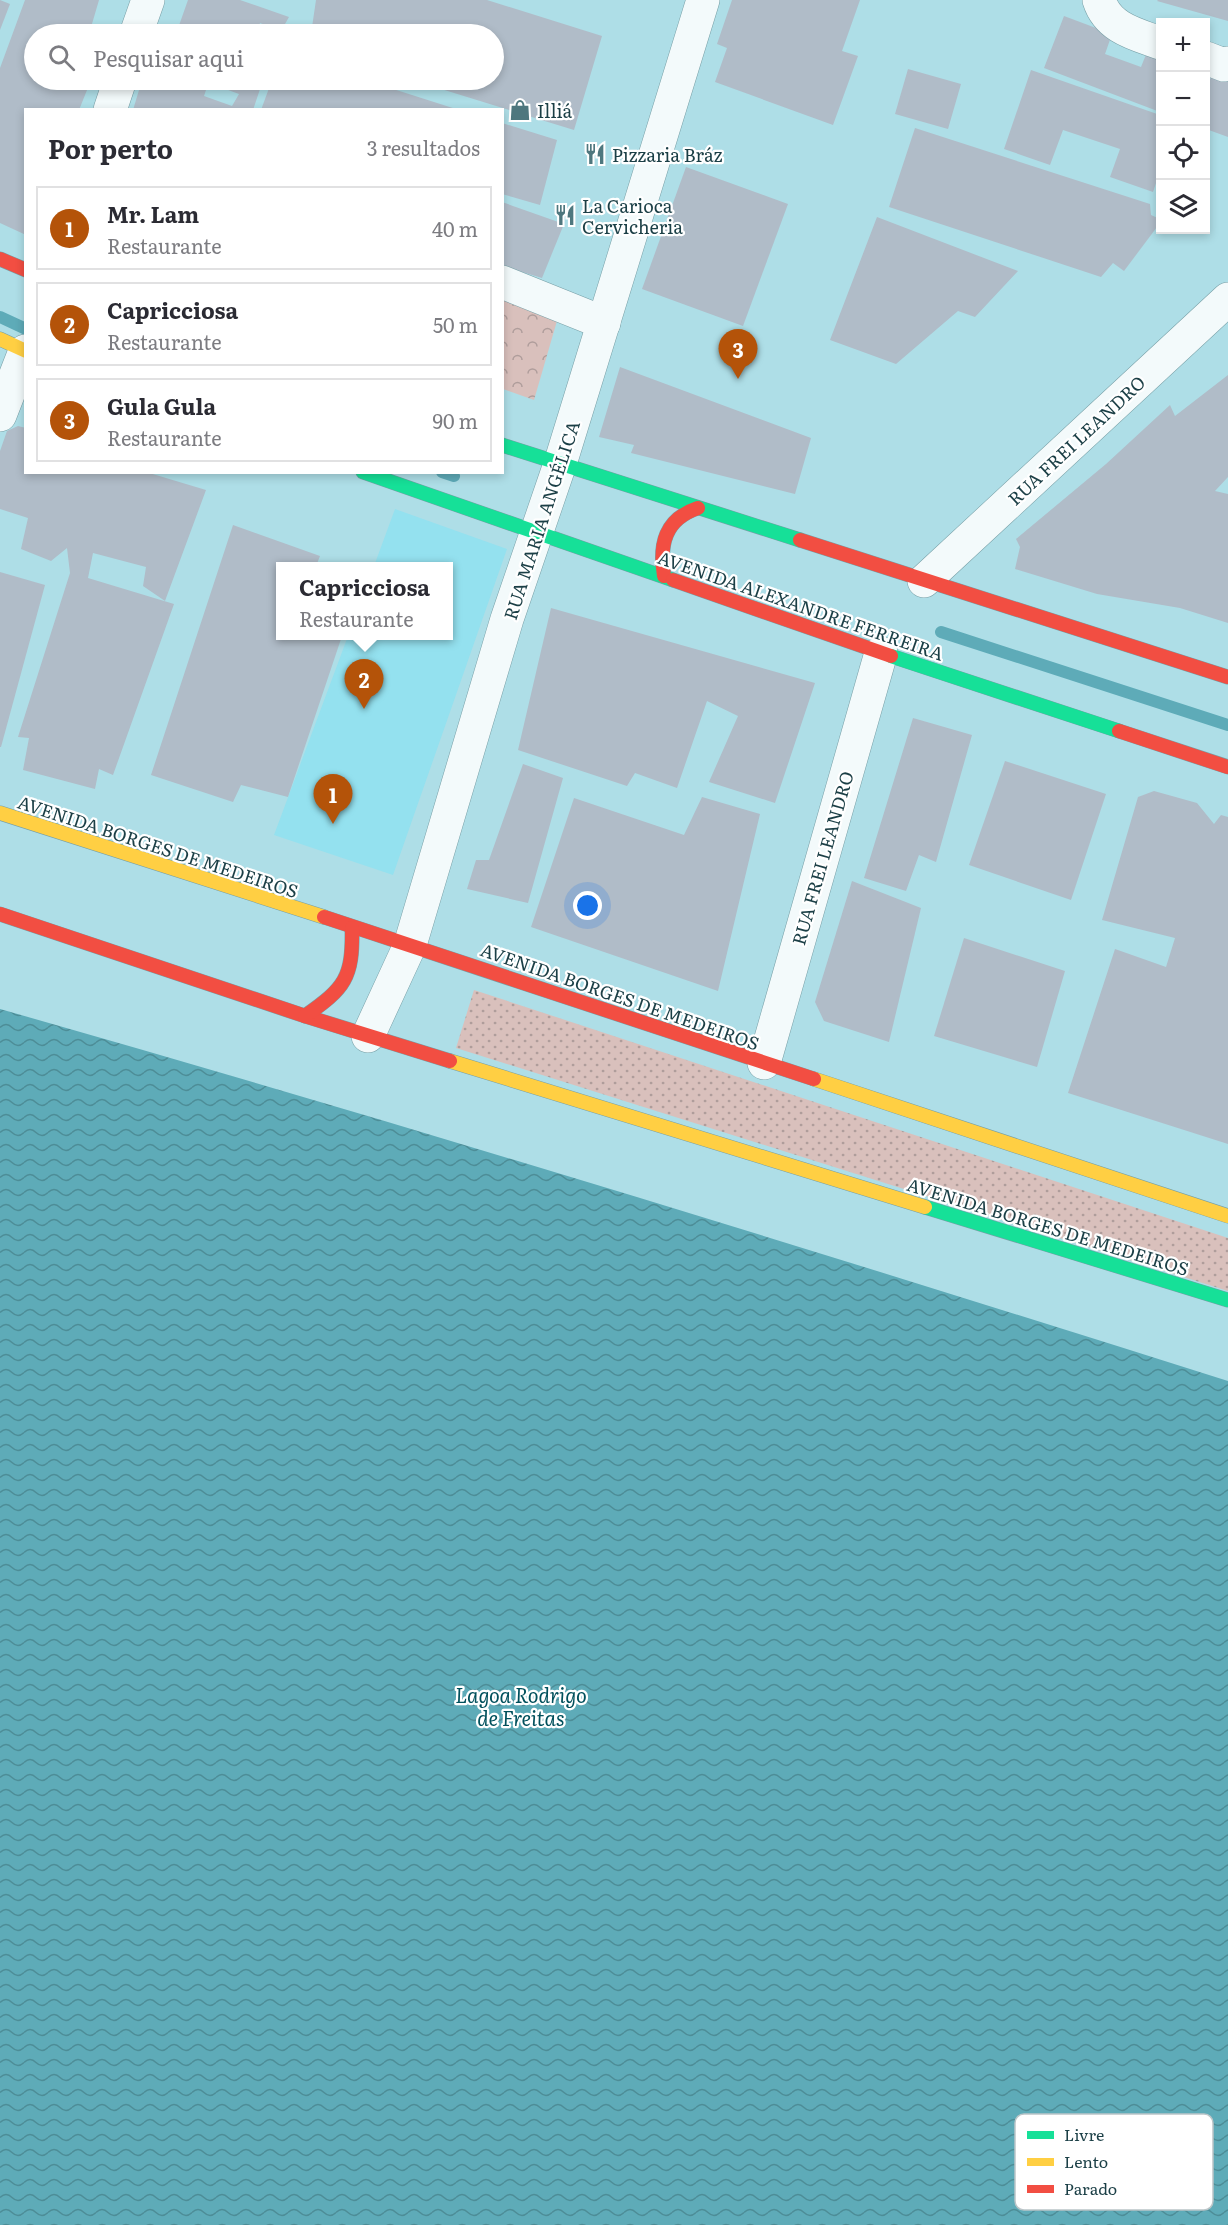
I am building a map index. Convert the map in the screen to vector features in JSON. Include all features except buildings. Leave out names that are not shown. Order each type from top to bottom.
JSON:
[{"type":"main road","points":[[0,259],[24,269]]},
{"type":"main road","points":[[504,446],[1228,677]]},
{"type":"main road","name":"AVENIDA ALEXANDRE FERREIRA","points":[[369,474],[881,653],[1228,767]]},
{"type":"main road","points":[[664,576],[661,559],[666,531],[681,512],[698,508]]},
{"type":"main road","name":"AVENIDA BORGES DE MEDEIROS","points":[[0,813],[410,945],[764,1064],[1226,1214]]},
{"type":"main road","name":"AVENIDA BORGES DE MEDEIROS","points":[[0,914],[368,1036],[1228,1300]]},
{"type":"main road","points":[[305,1016],[342,991],[350,976],[353,961],[352,928]]},
{"type":"street","points":[[140,24],[148,0]]},
{"type":"street","name":"RUA MARIA ANGÉLICA","points":[[368,1036],[410,945],[536,531],[560,464],[704,0]]},
{"type":"street","points":[[1099,0],[1103,13],[1124,30],[1156,41]]},
{"type":"street","points":[[1210,59],[1228,63]]},
{"type":"street","points":[[111,108],[117,90]]},
{"type":"street","points":[[504,283],[604,323]]},
{"type":"street","name":"RUA FREI LEANDRO","points":[[924,581],[1228,299]]},
{"type":"street","points":[[0,415],[17,347]]},
{"type":"street","name":"RUA FREI LEANDRO","points":[[764,1064],[881,653]]},
{"type":"shaded area","points":[[395,509],[507,549],[393,875],[274,835],[347,640],[453,640],[453,562],[375,562]]},
{"type":"green space","points":[[504,294],[559,314],[534,400],[504,389]]},
{"type":"green space","points":[[474,990],[1228,1238],[1228,1291],[456,1048]]},
{"type":"water","name":"Lagoa Rodrigo de Freitas","points":[[0,1009],[615,1190],[1228,1381],[1228,2225],[0,2225]]},
{"type":"waterway","points":[[0,317],[24,328]]},
{"type":"waterway","points":[[448,474],[454,476]]},
{"type":"waterway","points":[[941,632],[1228,725]]},
{"type":"traffic: fast","points":[[504,446],[800,540]]},
{"type":"traffic: fast","points":[[369,474],[673,580]]},
{"type":"traffic: fast","points":[[891,656],[1119,731]]},
{"type":"traffic: fast","points":[[925,1207],[1228,1300]]},
{"type":"traffic: slow","points":[[0,339],[24,350]]},
{"type":"traffic: slow","points":[[0,813],[324,917]]},
{"type":"traffic: slow","points":[[450,1061],[925,1207]]},
{"type":"traffic: slow","points":[[814,1079],[1228,1216]]},
{"type":"traffic: jam","points":[[0,259],[24,269]]},
{"type":"traffic: jam","points":[[664,576],[663,553],[667,534],[678,519],[698,508]]},
{"type":"traffic: jam","points":[[800,540],[1228,677]]},
{"type":"traffic: jam","points":[[673,580],[891,656]]},
{"type":"traffic: jam","points":[[1119,731],[1228,767]]},
{"type":"traffic: jam","points":[[0,914],[305,1016],[450,1061]]},
{"type":"traffic: jam","points":[[324,917],[814,1079]]},
{"type":"traffic: jam","points":[[305,1016],[338,989],[344,980],[351,959],[352,928]]},
{"type":"place","name":"Illiá","points":[[520,110]]},
{"type":"place","name":"Pizzaria Bráz","points":[[595,154]]},
{"type":"place","name":"La Carioca Cervicheria","points":[[565,215]]},
{"type":"place","name":"Gula Gula","points":[[738,379]]},
{"type":"place","name":"Capricciosa","points":[[364,709]]},
{"type":"place","name":"Mr. Lam","points":[[333,824]]}]
